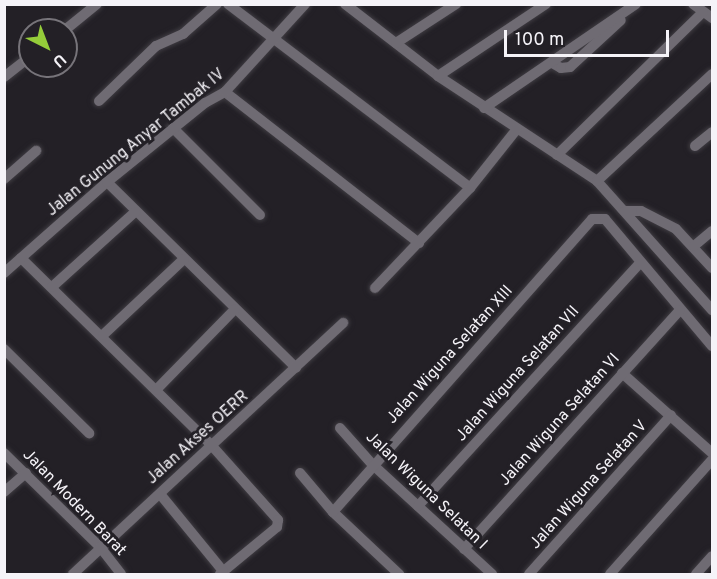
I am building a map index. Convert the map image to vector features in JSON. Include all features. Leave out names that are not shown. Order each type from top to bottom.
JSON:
[{"type":"street","points":[[99,101],[156,46],[183,34],[218,4]]},
{"type":"street","points":[[228,4],[273,41],[470,188]]},
{"type":"street","name":"Jalan Gunung Anyar Tambak IV","points":[[4,273],[107,182],[173,128],[225,92],[305,4]]},
{"type":"street","points":[[396,43],[456,4]]},
{"type":"street","points":[[438,76],[546,4]]},
{"type":"street","points":[[693,4],[712,18]]},
{"type":"street","points":[[484,108],[635,5]]},
{"type":"street","points":[[78,18],[92,6]]},
{"type":"street","points":[[349,6],[438,76],[597,181],[712,310]]},
{"type":"street","points":[[556,155],[703,12]]},
{"type":"street","points":[[4,77],[18,66]]},
{"type":"street","points":[[597,181],[712,74]]},
{"type":"street","points":[[225,92],[418,243]]},
{"type":"street","points":[[173,128],[260,215]]},
{"type":"street","points":[[375,288],[470,188],[517,129]]},
{"type":"street","points":[[695,146],[712,132]]},
{"type":"street","points":[[4,179],[36,151]]},
{"type":"street","points":[[107,182],[296,368]]},
{"type":"street","points":[[625,211],[655,216],[711,262]]},
{"type":"street","points":[[52,287],[135,212]]},
{"type":"street","name":"Jalan Wiguna Selatan XIII","points":[[333,512],[372,464],[592,219],[605,219],[640,263]]},
{"type":"street","points":[[694,246],[712,231]]},
{"type":"street","points":[[21,258],[103,335],[213,447],[278,520],[277,526],[221,573],[160,494]]},
{"type":"street","points":[[103,335],[184,259]]},
{"type":"street","points":[[640,263],[712,346]]},
{"type":"street","name":"Jalan Wiguna Selatan VII","points":[[418,506],[640,263]]},
{"type":"street","points":[[156,390],[235,309]]},
{"type":"street","name":"Jalan Wiguna Selatan VI","points":[[464,549],[680,310]]},
{"type":"street","name":"Jalan Akses OERR","points":[[73,574],[213,447],[343,323]]},
{"type":"street","points":[[4,349],[89,433]]},
{"type":"street","points":[[622,373],[712,453]]},
{"type":"street","name":"Jalan Wiguna Selatan V","points":[[529,574],[671,415]]},
{"type":"street","name":"Jalan Wiguna Selatan I","points":[[340,428],[372,464],[492,574]]},
{"type":"street","name":"Jalan Modern Barat","points":[[4,453],[100,548],[121,574]]},
{"type":"street","points":[[610,574],[712,460]]},
{"type":"street","points":[[4,492],[26,473]]},
{"type":"street","points":[[300,473],[333,512],[399,574]]},
{"type":"street","points":[[696,574],[712,556]]}]
